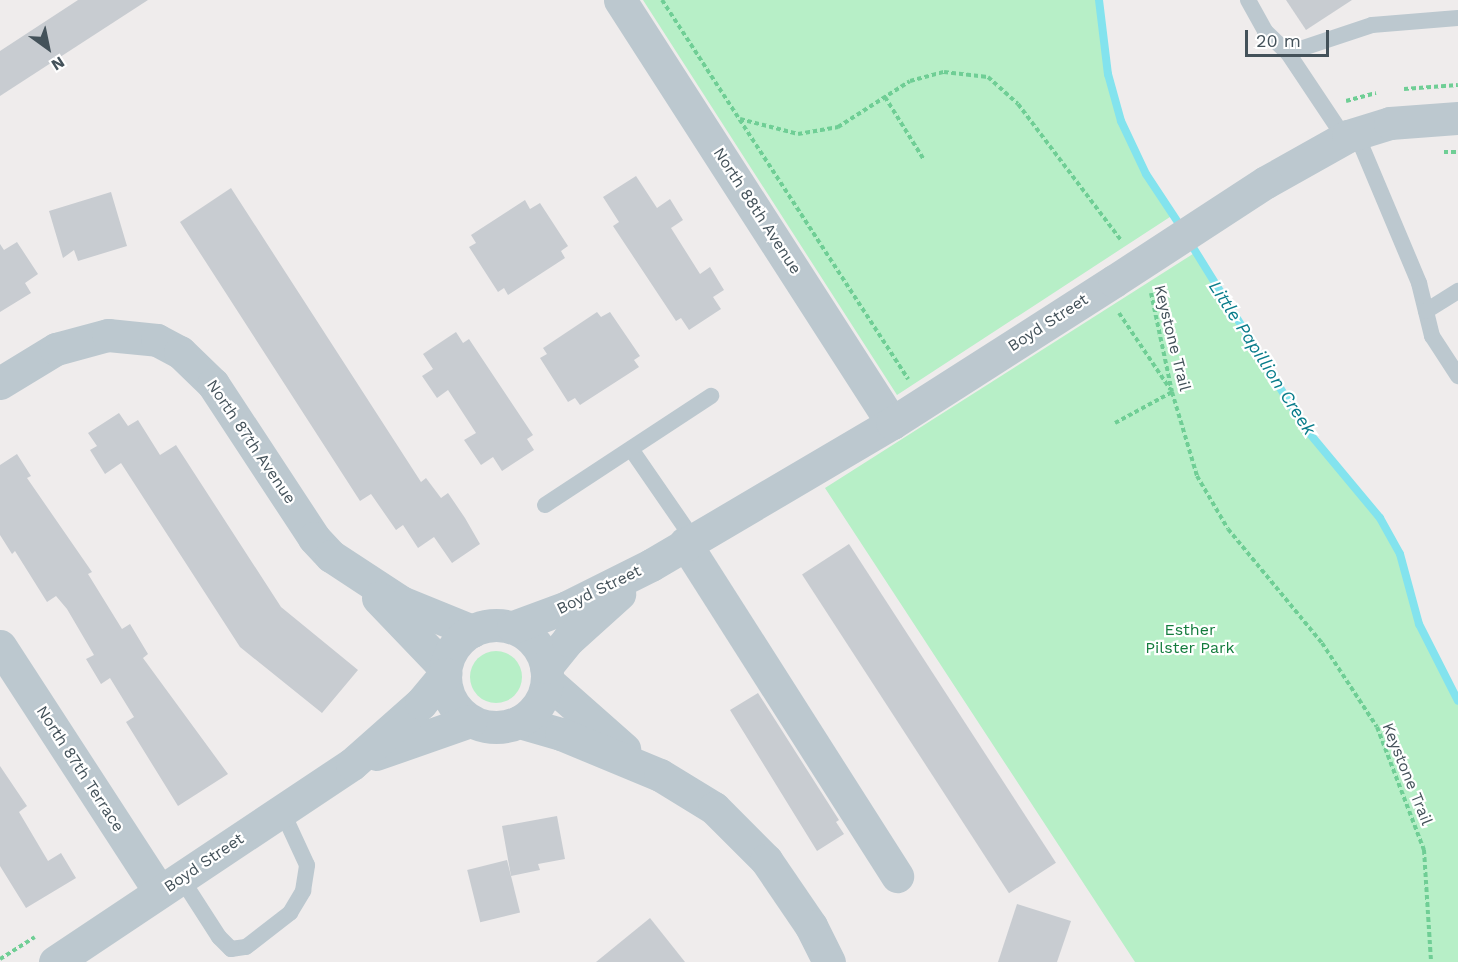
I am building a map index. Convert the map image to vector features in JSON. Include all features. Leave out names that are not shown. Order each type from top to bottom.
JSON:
[{"type":"street","name":"North 88th Avenue","points":[[620,0],[892,423]]},
{"type":"street","name":"Boyd Street","points":[[55,962],[352,764],[421,703],[445,671],[453,648],[472,631],[496,624],[513,627],[567,607],[651,565],[1114,294],[1266,182],[1350,135],[1390,123],[1458,118]]},
{"type":"street","name":"North 87th Avenue","points":[[0,383],[72,344],[132,335],[157,340],[198,365],[314,538],[354,572],[445,671]]},
{"type":"street","points":[[689,541],[897,876]]},
{"type":"street","name":"Boyd Street","points":[[352,764],[409,740],[470,721],[486,727],[519,722],[533,712],[546,674],[589,620],[651,565]]},
{"type":"street","name":"North 87th Avenue","points":[[354,572],[401,602],[472,631]]},
{"type":"street","points":[[513,627],[539,648],[546,674],[660,775]]},
{"type":"street","name":"North 87th Terrace","points":[[0,646],[171,885]]},
{"type":"street","points":[[445,671],[448,696],[470,721]]},
{"type":"street","points":[[519,722],[556,732],[660,775],[714,808],[746,836],[811,926],[829,962]]},
{"type":"lane","points":[[1248,0],[1265,31],[1288,53],[1350,135],[1419,282],[1432,336],[1458,376]]},
{"type":"lane","points":[[1288,53],[1372,25],[1458,18]]},
{"type":"lane","points":[[1426,311],[1458,291]]},
{"type":"lane","points":[[546,505],[711,396]]},
{"type":"lane","points":[[631,449],[689,541]]},
{"type":"lane","points":[[171,885],[238,955],[290,914],[303,891],[307,865],[282,811]]},
{"type":"path","points":[[662,0],[908,379]]},
{"type":"path","points":[[740,119],[798,134],[838,127],[910,81],[944,72],[988,77],[1018,104],[1123,242]]},
{"type":"path","points":[[884,97],[924,160]]},
{"type":"path","name":"Keystone Trail","points":[[1149,288],[1172,392],[1197,476],[1228,530],[1322,643],[1377,727],[1424,850],[1431,962]]},
{"type":"path","points":[[1114,294],[1172,392],[1115,423]]},
{"type":"path","points":[[0,959],[39,934]]},
{"type":"green space","points":[[643,0],[1099,0],[1108,74],[1121,121],[1146,174],[1173,215],[897,395]]},
{"type":"green space","name":"Esther Pilster Park","points":[[1196,252],[1305,428],[1380,518],[1400,554],[1419,624],[1458,701],[1458,962],[1135,962],[825,488]]},
{"type":"green space","points":[[496,651],[506,653],[514,659],[520,667],[522,677],[520,687],[514,695],[506,701],[496,703],[486,701],[478,695],[472,687],[470,677],[472,667],[478,659],[486,653]]},
{"type":"building","points":[[78,0],[148,0],[0,96],[0,51]]},
{"type":"building","points":[[1286,0],[1352,0],[1306,30]]},
{"type":"building","points":[[636,176],[657,208],[670,199],[683,220],[671,228],[700,274],[710,267],[724,290],[713,297],[721,309],[689,330],[681,318],[676,321],[613,226],[619,222],[603,197]]},
{"type":"building","points":[[231,188],[421,482],[426,478],[441,498],[448,493],[465,518],[480,544],[452,563],[434,537],[418,548],[403,525],[396,530],[371,494],[360,501],[180,222]]},
{"type":"building","points":[[111,192],[127,246],[78,261],[74,250],[63,258],[49,211]]},
{"type":"building","points":[[525,200],[530,209],[540,203],[568,246],[561,251],[565,258],[508,295],[504,288],[498,292],[469,247],[476,243],[471,235]]},
{"type":"building","points":[[17,242],[38,274],[25,283],[31,293],[0,312],[0,244],[4,250]]},
{"type":"building","points":[[597,312],[601,317],[610,312],[640,356],[634,360],[639,367],[580,405],[575,398],[568,402],[540,358],[547,354],[543,348]]},
{"type":"building","points":[[456,332],[463,343],[469,339],[533,435],[527,439],[534,450],[502,471],[493,457],[481,465],[464,440],[476,433],[448,390],[437,398],[422,376],[433,369],[423,354]]},
{"type":"building","points":[[119,413],[128,426],[138,420],[160,455],[176,445],[281,607],[358,670],[322,713],[240,647],[121,463],[105,474],[90,450],[97,446],[88,433]]},
{"type":"building","points":[[17,454],[31,476],[27,478],[92,572],[88,574],[122,629],[130,624],[148,654],[143,658],[228,774],[178,806],[126,722],[134,717],[110,678],[101,684],[86,659],[94,655],[67,609],[56,596],[47,602],[15,551],[12,554],[0,535],[0,465]]},
{"type":"building","points":[[849,544],[1056,863],[1009,893],[802,574]]},
{"type":"building","points":[[758,693],[839,820],[836,822],[844,834],[817,851],[730,710]]},
{"type":"building","points":[[0,766],[27,806],[19,812],[48,861],[61,853],[76,878],[26,908],[0,866]]},
{"type":"building","points":[[557,816],[565,859],[538,864],[540,870],[511,876],[502,826]]},
{"type":"building","points":[[507,860],[520,912],[480,922],[467,870]]},
{"type":"building","points":[[1017,904],[1071,921],[1057,962],[998,962]]},
{"type":"building","points":[[650,918],[685,962],[596,962]]},
{"type":"waterway","name":"Little Papillion Creek","points":[[1099,0],[1108,74],[1121,121],[1146,174],[1183,230]]},
{"type":"waterway","name":"Little Papillion Creek","points":[[1189,241],[1305,428],[1380,518],[1400,554],[1419,624],[1458,701]]}]
